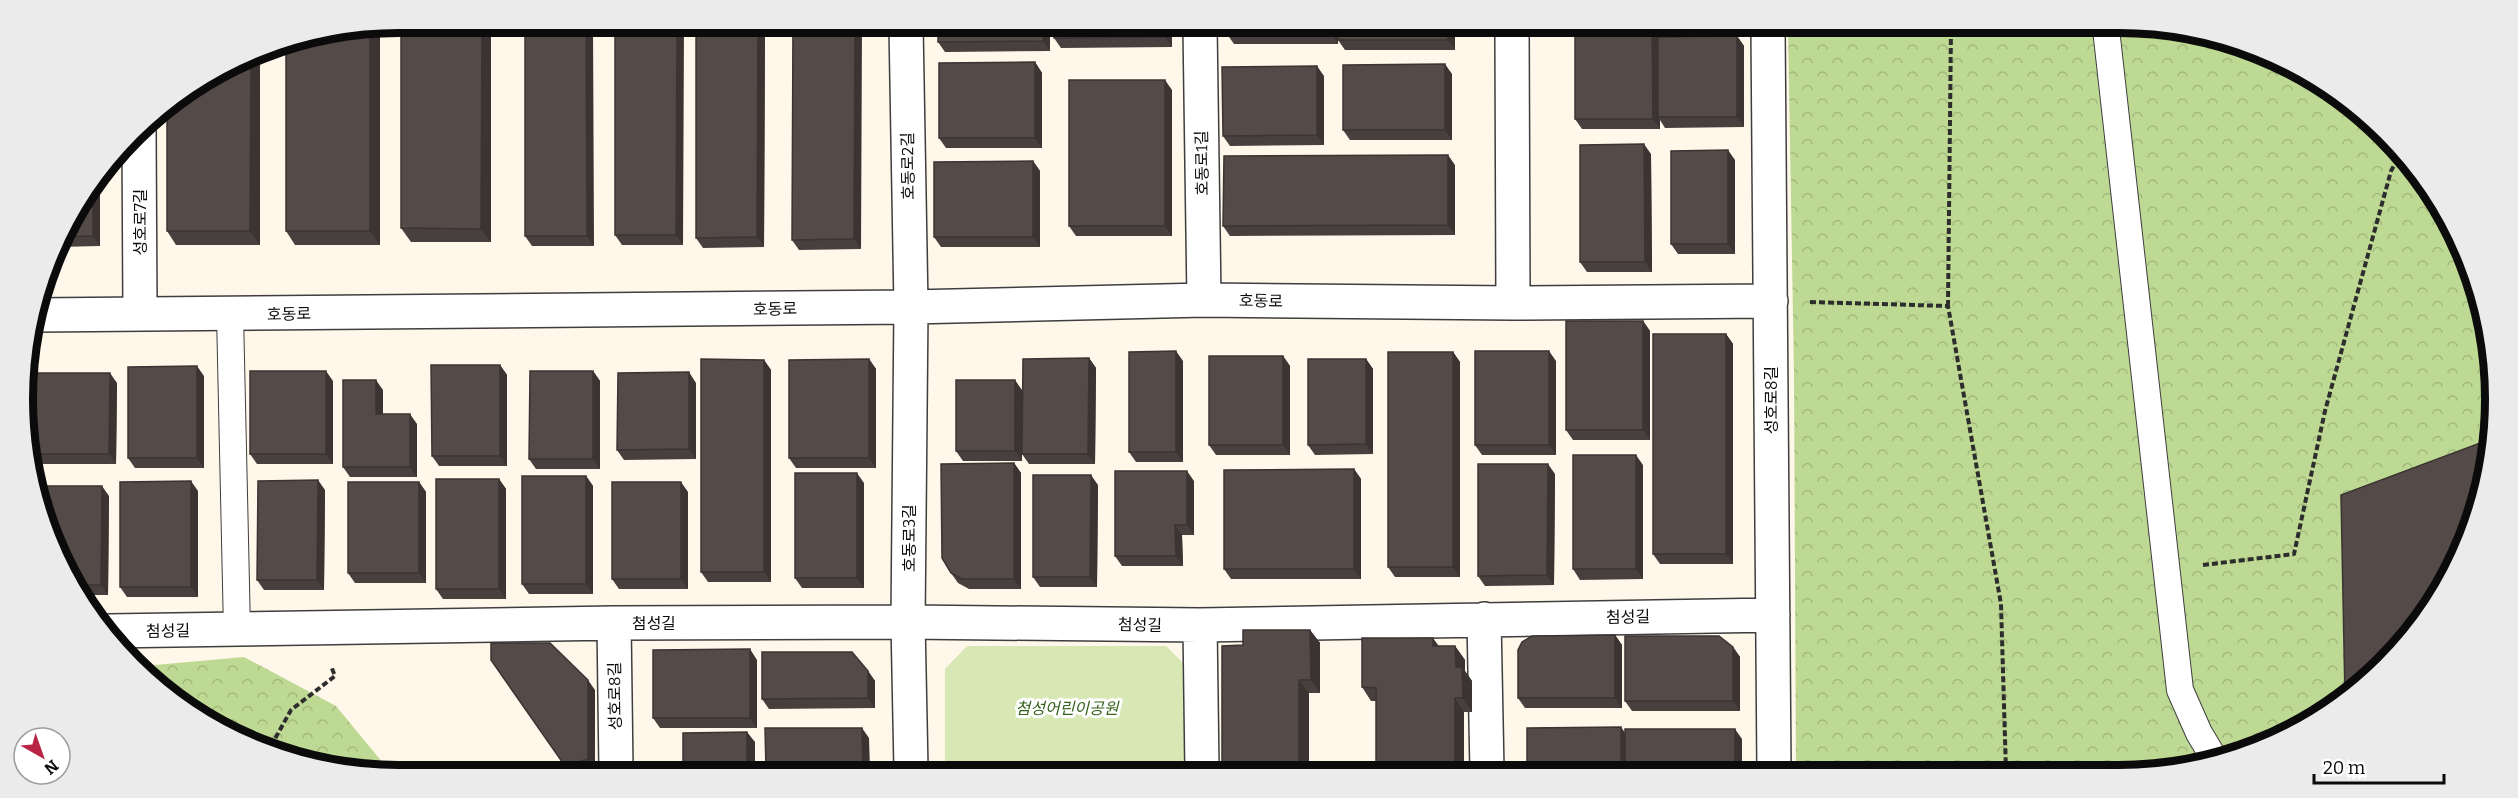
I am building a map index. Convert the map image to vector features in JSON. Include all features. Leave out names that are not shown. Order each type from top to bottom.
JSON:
[{"type":"street","name":"호동로2길","points":[[906,33],[910,308]]},
{"type":"street","name":"호동로1길","points":[[1200,33],[1204,300]]},
{"type":"street","points":[[1512,33],[1513,303]]},
{"type":"street","name":"성호로8길","points":[[1768,33],[1774,765]]},
{"type":"street","name":"성호로7길","points":[[139,141],[140,313]]},
{"type":"street","name":"호동로","points":[[43,315],[910,308],[1204,300],[1513,303],[1770,301]]},
{"type":"street","name":"호동로3길","points":[[910,308],[908,622],[911,765]]},
{"type":"street","name":"첨성길","points":[[116,631],[614,623],[908,622],[1200,625],[1773,615]]},
{"type":"street","points":[[1484,619],[1487,765]]},
{"type":"street","name":"성호로8길","points":[[614,623],[616,765]]},
{"type":"street","points":[[1200,625],[1202,765]]},
{"type":"lane","points":[[2106,33],[2180,690],[2199,734],[2211,754]]},
{"type":"lane","points":[[230,314],[237,630]]},
{"type":"path","points":[[1952,33],[1948,306],[2001,604],[2006,765]]},
{"type":"path","points":[[2166,570],[2294,554],[2325,411],[2391,171],[2396,161]]},
{"type":"path","points":[[1770,301],[1948,306]]},
{"type":"path","points":[[273,743],[291,710],[335,676],[317,626]]},
{"type":"green space","points":[[1788,33],[2119,33],[2167,36],[2237,52],[2302,82],[2360,124],[2378,140],[2409,176],[2447,237],[2473,304],[2484,375],[2482,447],[2470,504],[2386,649],[2342,689],[2281,727],[2214,753],[2143,764],[1796,765],[1794,374]]},
{"type":"green space","name":"첨성어린이공원","points":[[967,646],[1166,646],[1188,668],[1188,765],[945,765],[945,669]]},
{"type":"green space","points":[[244,657],[336,706],[384,764],[351,762],[304,753],[259,737],[216,716],[176,689],[149,666]]},
{"type":"building","points":[[401,33],[482,33],[481,229],[401,228]]},
{"type":"building","points":[[525,33],[586,33],[587,236],[525,236]]},
{"type":"building","points":[[615,33],[677,33],[676,235],[615,235]]},
{"type":"building","points":[[696,33],[758,33],[757,237],[696,238]]},
{"type":"building","points":[[793,33],[855,33],[854,239],[792,240]]},
{"type":"building","points":[[938,33],[1043,33],[1043,41],[938,42]]},
{"type":"building","points":[[1054,33],[1165,33],[1165,37],[1054,38]]},
{"type":"building","points":[[1227,33],[1331,33],[1331,34]]},
{"type":"building","points":[[1338,33],[1448,33],[1448,40],[1338,40]]},
{"type":"building","points":[[1575,33],[1652,33],[1653,119],[1575,119]]},
{"type":"building","points":[[370,34],[370,231],[286,231],[286,50],[328,40]]},
{"type":"building","points":[[1737,36],[1737,117],[1658,117],[1658,37]]},
{"type":"building","points":[[1035,62],[1035,138],[939,138],[939,63]]},
{"type":"building","points":[[1445,64],[1445,130],[1343,130],[1343,65]]},
{"type":"building","points":[[251,65],[250,231],[167,231],[167,116],[216,82]]},
{"type":"building","points":[[1317,66],[1317,135],[1223,136],[1222,67]]},
{"type":"building","points":[[1069,80],[1165,80],[1165,226],[1069,226]]},
{"type":"building","points":[[1644,144],[1645,262],[1580,262],[1580,145]]},
{"type":"building","points":[[1728,150],[1728,244],[1671,244],[1671,151]]},
{"type":"building","points":[[1448,155],[1448,225],[1223,226],[1224,156]]},
{"type":"building","points":[[1033,161],[1033,237],[934,237],[934,162]]},
{"type":"building","points":[[93,199],[93,236],[71,237]]},
{"type":"building","points":[[1566,321],[1643,321],[1643,430],[1566,430]]},
{"type":"building","points":[[1653,334],[1726,334],[1726,554],[1653,554]]},
{"type":"building","points":[[1176,351],[1176,452],[1129,452],[1129,352]]},
{"type":"building","points":[[1475,351],[1549,351],[1549,445],[1475,445]]},
{"type":"building","points":[[1388,352],[1453,352],[1453,567],[1388,567]]},
{"type":"building","points":[[1209,356],[1283,356],[1283,445],[1209,445]]},
{"type":"building","points":[[1089,358],[1088,454],[1022,454],[1023,359]]},
{"type":"building","points":[[701,359],[764,360],[764,572],[701,572]]},
{"type":"building","points":[[869,359],[869,458],[789,458],[789,360]]},
{"type":"building","points":[[1308,359],[1366,359],[1366,444],[1308,445]]},
{"type":"building","points":[[431,365],[500,365],[500,456],[432,456]]},
{"type":"building","points":[[197,366],[197,458],[128,458],[128,367]]},
{"type":"building","points":[[250,371],[326,371],[326,454],[250,454]]},
{"type":"building","points":[[530,371],[593,371],[593,459],[529,459]]},
{"type":"building","points":[[689,372],[689,449],[617,450],[618,373]]},
{"type":"building","points":[[34,373],[110,373],[109,454],[37,454],[34,423]]},
{"type":"building","points":[[343,380],[376,380],[376,414],[410,414],[410,467],[343,467]]},
{"type":"building","points":[[956,380],[1015,380],[1015,451],[956,451]]},
{"type":"building","points":[[2482,442],[2473,494],[2466,517],[2436,582],[2394,640],[2378,658],[2345,687],[2341,495]]},
{"type":"building","points":[[1573,455],[1636,455],[1636,569],[1573,569]]},
{"type":"building","points":[[1014,463],[1014,579],[962,579],[951,573],[942,558],[941,464]]},
{"type":"building","points":[[1478,464],[1548,464],[1547,575],[1478,576]]},
{"type":"building","points":[[1354,469],[1354,569],[1224,569],[1224,470]]},
{"type":"building","points":[[1115,471],[1187,471],[1187,525],[1175,525],[1176,556],[1115,556]]},
{"type":"building","points":[[795,473],[857,473],[857,578],[795,578]]},
{"type":"building","points":[[1033,475],[1091,475],[1090,577],[1033,577]]},
{"type":"building","points":[[522,476],[586,476],[586,584],[522,584]]},
{"type":"building","points":[[436,479],[499,479],[499,589],[436,589]]},
{"type":"building","points":[[318,480],[317,580],[257,580],[258,481]]},
{"type":"building","points":[[191,481],[191,587],[120,587],[120,482]]},
{"type":"building","points":[[348,482],[419,482],[419,573],[348,573]]},
{"type":"building","points":[[612,482],[681,482],[681,579],[612,579]]},
{"type":"building","points":[[43,486],[102,486],[101,585],[84,585],[82,582],[52,517]]},
{"type":"building","points":[[1243,630],[1310,630],[1311,680],[1299,680],[1299,765],[1222,765],[1222,646],[1243,645]]},
{"type":"building","points":[[1615,635],[1615,698],[1518,698],[1518,650],[1522,642],[1532,636]]},
{"type":"building","points":[[1625,636],[1719,636],[1733,647],[1733,701],[1625,701]]},
{"type":"building","points":[[1362,638],[1433,638],[1433,646],[1455,646],[1456,667],[1462,667],[1463,698],[1455,698],[1455,765],[1376,765],[1376,688],[1362,687]]},
{"type":"building","points":[[491,643],[550,643],[588,680],[588,759],[564,765],[491,660]]},
{"type":"building","points":[[750,649],[750,718],[653,718],[653,650]]},
{"type":"building","points":[[762,652],[852,652],[868,671],[868,698],[762,699]]},
{"type":"building","points":[[1621,727],[1621,765],[1527,765],[1527,728]]},
{"type":"building","points":[[765,728],[862,728],[863,765],[766,765]]},
{"type":"building","points":[[1625,729],[1735,729],[1735,765],[1625,765]]},
{"type":"building","points":[[747,732],[747,765],[683,765],[683,733]]}]
